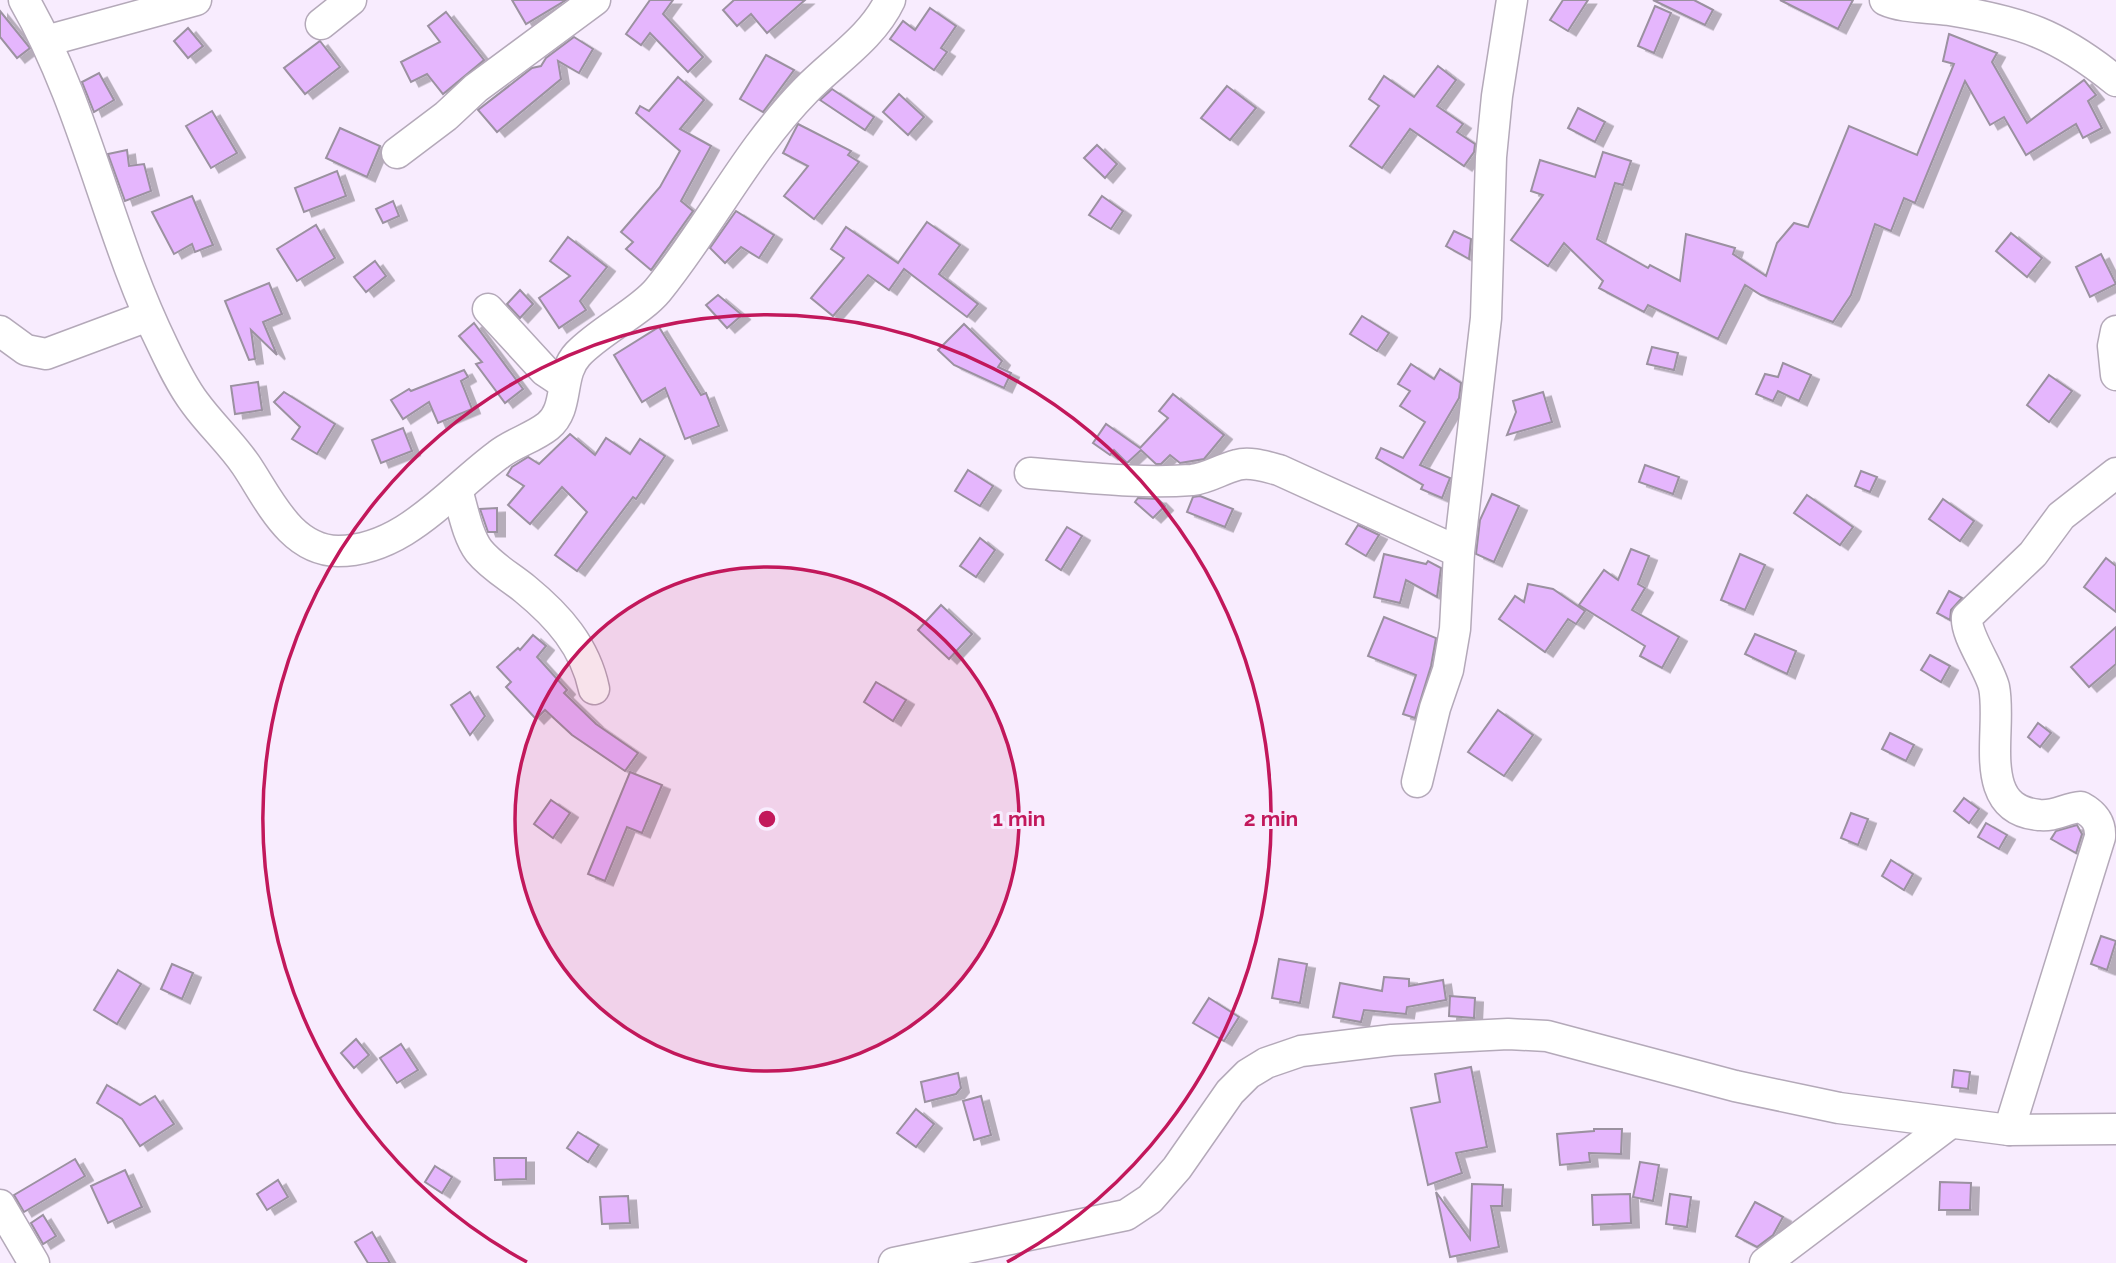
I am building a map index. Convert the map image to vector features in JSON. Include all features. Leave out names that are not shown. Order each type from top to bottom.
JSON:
[{"type":"street","points":[[24,0],[62,77],[116,234],[148,316],[194,402],[235,450],[286,526],[305,541],[334,551],[366,549],[397,535],[511,445],[547,427],[558,416],[563,383],[575,358],[619,319],[653,295],[772,130],[805,90],[868,31],[883,14],[890,0]]},
{"type":"street","points":[[46,41],[195,0]]},
{"type":"street","points":[[321,24],[351,0]]},
{"type":"street","points":[[397,153],[446,116],[476,88],[595,0]]},
{"type":"street","points":[[1417,782],[1435,708],[1448,670],[1455,629],[1458,552],[1486,318],[1497,96],[1512,0]]},
{"type":"street","points":[[1885,0],[1993,18],[2030,29],[2080,52],[2116,81]]},
{"type":"street","points":[[488,309],[545,371],[563,383]]},
{"type":"street","points":[[0,331],[26,350],[46,354],[148,316]]},
{"type":"street","points":[[2116,331],[2113,346],[2116,375]]},
{"type":"street","points":[[1031,473],[1121,480],[1192,480],[1216,475],[1238,464],[1257,465],[1279,470],[1458,552]]},
{"type":"street","points":[[2009,1130],[2101,837],[2101,826],[2095,817],[2081,807],[2052,815],[2037,815],[2014,808],[2000,791],[1995,769],[1995,692],[1967,617],[2025,562],[2061,516],[2116,473]]},
{"type":"street","points":[[457,490],[477,548],[490,564],[551,611],[575,641],[589,666],[594,689]]},
{"type":"street","points":[[894,1263],[1126,1214],[1150,1199],[1177,1168],[1230,1092],[1248,1074],[1266,1063],[1314,1050],[1392,1040],[1508,1034],[1547,1036],[1735,1086],[1839,1108],[2009,1130],[2116,1129]]},
{"type":"street","points":[[1765,1263],[1949,1124]]},
{"type":"street","points":[[0,1205],[34,1263]]},
{"type":"building","points":[[512,0],[566,0],[526,24]]},
{"type":"building","points":[[650,0],[673,0],[663,14],[703,57],[688,72],[650,33],[641,45],[626,34]]},
{"type":"building","points":[[734,0],[805,0],[767,33],[751,14],[737,26],[723,10]]},
{"type":"building","points":[[1563,0],[1588,0],[1568,31],[1550,20]]},
{"type":"building","points":[[1653,0],[1694,0],[1713,10],[1705,25]]},
{"type":"building","points":[[1780,0],[1853,0],[1838,29]]},
{"type":"building","points":[[1655,6],[1671,13],[1654,53],[1638,46]]},
{"type":"building","points":[[930,8],[956,26],[941,48],[947,52],[934,70],[890,39],[903,21],[915,30]]},
{"type":"building","points":[[0,11],[30,48],[17,58],[0,37]]},
{"type":"building","points":[[446,12],[484,60],[443,94],[427,74],[411,82],[401,62],[440,42],[428,26]]},
{"type":"building","points":[[188,28],[203,46],[188,58],[174,41]]},
{"type":"building","points":[[1949,34],[1997,53],[1992,62],[2027,123],[2084,80],[2096,95],[2088,101],[2102,128],[2083,138],[2076,124],[2026,155],[2004,117],[1990,125],[1965,81],[1915,203],[1904,198],[1891,231],[1875,224],[1851,295],[1833,322],[1761,295],[1745,285],[1718,339],[1648,305],[1644,312],[1599,288],[1603,281],[1564,243],[1548,266],[1511,240],[1543,195],[1531,191],[1540,160],[1595,177],[1603,152],[1631,161],[1623,185],[1615,183],[1597,239],[1648,268],[1650,265],[1680,281],[1686,234],[1735,248],[1733,254],[1766,276],[1777,243],[1794,223],[1808,227],[1849,126],[1917,155],[1954,64],[1943,61]]},
{"type":"building","points":[[574,37],[593,49],[579,73],[558,61],[561,79],[497,132],[478,110],[532,68],[541,66],[546,58]]},
{"type":"building","points":[[320,41],[340,67],[305,94],[284,68]]},
{"type":"building","points":[[766,55],[794,70],[763,112],[740,99]]},
{"type":"building","points":[[1438,66],[1456,80],[1437,106],[1463,124],[1457,132],[1475,144],[1474,152],[1464,166],[1410,129],[1382,168],[1350,146],[1379,106],[1369,99],[1384,76],[1414,97]]},
{"type":"building","points":[[99,73],[114,100],[94,112],[82,82]]},
{"type":"building","points":[[678,77],[704,100],[680,129],[711,146],[681,201],[693,211],[651,270],[626,249],[633,242],[621,232],[660,187],[680,151],[636,113],[640,106],[649,111]]},
{"type":"building","points":[[1227,86],[1256,108],[1230,140],[1201,118]]},
{"type":"building","points":[[832,89],[874,117],[865,130],[820,100]]},
{"type":"building","points":[[899,94],[924,117],[908,135],[883,112]]},
{"type":"building","points":[[1578,108],[1605,122],[1595,142],[1568,128]]},
{"type":"building","points":[[212,111],[237,153],[211,168],[186,126]]},
{"type":"building","points":[[798,124],[851,151],[848,155],[859,162],[814,219],[784,196],[808,166],[783,153]]},
{"type":"building","points":[[340,128],[380,146],[367,177],[326,158]]},
{"type":"building","points":[[1097,145],[1117,164],[1105,178],[1084,158]]},
{"type":"building","points":[[127,150],[129,166],[144,164],[151,191],[125,201],[108,154]]},
{"type":"building","points":[[337,171],[346,196],[304,212],[295,188]]},
{"type":"building","points":[[192,196],[213,245],[195,252],[192,244],[174,254],[152,212]]},
{"type":"building","points":[[1102,196],[1123,211],[1111,229],[1089,215]]},
{"type":"building","points":[[393,201],[399,216],[383,223],[376,209]]},
{"type":"building","points":[[736,211],[774,235],[759,258],[741,247],[725,263],[710,248]]},
{"type":"building","points":[[927,222],[960,245],[939,274],[978,304],[967,317],[904,269],[889,290],[868,275],[833,316],[811,298],[844,258],[831,249],[846,227],[898,263]]},
{"type":"building","points":[[316,225],[335,258],[297,281],[277,249]]},
{"type":"building","points":[[1454,231],[1471,239],[1469,259],[1446,246]]},
{"type":"building","points":[[2011,233],[2042,258],[2027,277],[1996,251]]},
{"type":"building","points":[[568,237],[607,267],[580,301],[586,310],[559,328],[539,298],[570,276],[550,261]]},
{"type":"building","points":[[2101,254],[2116,284],[2090,297],[2076,267]]},
{"type":"building","points":[[375,261],[386,276],[366,292],[354,277]]},
{"type":"building","points":[[269,283],[282,314],[263,322],[277,355],[251,330],[255,359],[249,360],[225,301]]},
{"type":"building","points":[[520,290],[533,304],[520,318],[507,304]]},
{"type":"building","points":[[718,295],[742,315],[727,328],[706,305]]},
{"type":"building","points":[[1362,316],[1389,333],[1377,351],[1350,334]]},
{"type":"building","points":[[474,323],[523,389],[505,403],[476,364],[482,362],[459,336]]},
{"type":"building","points":[[964,324],[1002,361],[998,367],[1011,373],[1004,388],[954,365],[938,350]]},
{"type":"building","points":[[659,327],[701,395],[706,393],[719,426],[685,439],[665,388],[642,402],[614,355]]},
{"type":"building","points":[[1652,347],[1678,353],[1674,370],[1647,364]]},
{"type":"building","points":[[1783,363],[1811,375],[1799,401],[1778,391],[1773,401],[1756,394],[1765,374],[1778,377]]},
{"type":"building","points":[[1411,364],[1434,379],[1440,369],[1461,383],[1459,398],[1420,465],[1450,478],[1442,498],[1421,489],[1423,485],[1376,458],[1381,448],[1403,458],[1425,422],[1400,406],[1410,391],[1398,384]]},
{"type":"building","points":[[464,370],[468,377],[461,381],[472,409],[438,423],[429,402],[403,419],[391,400],[409,389],[411,391]]},
{"type":"building","points":[[2049,375],[2072,391],[2049,422],[2027,405]]},
{"type":"building","points":[[258,382],[262,410],[235,414],[231,386]]},
{"type":"building","points":[[284,392],[335,424],[317,454],[292,439],[300,427],[274,402]]},
{"type":"building","points":[[1543,392],[1552,422],[1507,435],[1516,412],[1513,401]]},
{"type":"building","points":[[1173,394],[1224,435],[1204,459],[1180,463],[1170,455],[1161,464],[1156,464],[1141,450],[1127,463],[1114,450],[1110,455],[1093,443],[1106,424],[1140,448],[1168,418],[1159,411]]},
{"type":"building","points":[[403,428],[412,451],[381,463],[372,440]]},
{"type":"building","points":[[570,434],[595,455],[606,438],[630,454],[640,439],[665,456],[636,499],[633,497],[577,571],[555,555],[587,512],[562,487],[530,524],[508,505],[524,486],[507,475],[512,467],[528,457],[539,464]]},
{"type":"building","points":[[1645,465],[1679,477],[1673,494],[1639,482]]},
{"type":"building","points":[[968,470],[993,486],[980,506],[955,491]]},
{"type":"building","points":[[1861,471],[1877,477],[1870,492],[1855,486]]},
{"type":"building","points":[[1492,494],[1519,506],[1494,562],[1476,554],[1480,520]]},
{"type":"building","points":[[1807,495],[1853,527],[1840,545],[1794,513]]},
{"type":"building","points":[[1200,496],[1233,509],[1225,527],[1187,512],[1193,497]]},
{"type":"building","points":[[1138,498],[1158,499],[1165,506],[1153,518],[1135,502]]},
{"type":"building","points":[[1943,499],[1974,521],[1960,541],[1929,519]]},
{"type":"building","points":[[497,508],[497,532],[488,532],[480,509]]},
{"type":"building","points":[[1358,525],[1379,535],[1366,556],[1346,544]]},
{"type":"building","points":[[1067,527],[1082,536],[1061,570],[1046,560]]},
{"type":"building","points":[[980,538],[995,550],[976,577],[960,566]]},
{"type":"building","points":[[1631,549],[1649,556],[1638,584],[1645,588],[1632,610],[1679,637],[1662,668],[1640,656],[1645,646],[1579,605],[1604,570],[1618,580]]},
{"type":"building","points":[[1384,554],[1426,564],[1428,561],[1441,568],[1437,597],[1406,580],[1400,603],[1374,597]]},
{"type":"building","points":[[1740,554],[1765,565],[1745,610],[1721,600]]},
{"type":"building","points":[[2106,558],[2116,566],[2116,612],[2084,587]]},
{"type":"building","points":[[1528,584],[1553,589],[1585,611],[1576,624],[1568,619],[1545,652],[1499,619],[1515,596],[1524,602]]},
{"type":"building","points":[[1949,591],[1962,598],[1951,610],[1950,620],[1937,613]]},
{"type":"building","points":[[941,605],[972,634],[949,659],[918,630]]},
{"type":"building","points":[[1384,617],[1436,638],[1431,666],[1415,718],[1403,714],[1416,675],[1368,656]]},
{"type":"building","points":[[2116,627],[2116,664],[2089,687],[2071,667]]},
{"type":"building","points":[[1755,634],[1796,651],[1787,674],[1745,654]]},
{"type":"building","points":[[533,635],[546,646],[537,657],[567,690],[564,693],[596,724],[638,753],[625,771],[572,735],[545,710],[536,719],[506,687],[511,682],[497,667],[518,648],[520,650]]},
{"type":"building","points":[[1930,655],[1950,666],[1941,682],[1921,670]]},
{"type":"building","points":[[876,682],[906,700],[893,721],[864,702]]},
{"type":"building","points":[[470,692],[485,716],[470,735],[451,705]]},
{"type":"building","points":[[1498,710],[1533,735],[1504,776],[1468,752]]},
{"type":"building","points":[[2038,723],[2051,733],[2040,747],[2028,737]]},
{"type":"building","points":[[1890,733],[1914,745],[1906,761],[1882,749]]},
{"type":"building","points":[[630,772],[662,785],[642,833],[627,827],[605,881],[588,874]]},
{"type":"building","points":[[1964,798],[1979,809],[1969,823],[1954,811]]},
{"type":"building","points":[[551,800],[570,813],[553,838],[534,824]]},
{"type":"building","points":[[1851,813],[1868,819],[1858,845],[1841,838]]},
{"type":"building","points":[[1986,823],[2007,835],[1999,849],[1978,837]]},
{"type":"building","points":[[2077,825],[2082,834],[2076,853],[2051,839],[2056,831]]},
{"type":"building","points":[[1891,860],[1913,874],[1904,890],[1882,876]]},
{"type":"building","points":[[2101,936],[2116,941],[2107,970],[2091,964]]},
{"type":"building","points":[[1279,959],[1307,964],[1300,1003],[1272,998]]},
{"type":"building","points":[[172,964],[193,973],[182,999],[161,989]]},
{"type":"building","points":[[118,970],[141,984],[117,1024],[94,1010]]},
{"type":"building","points":[[1384,977],[1409,979],[1409,986],[1443,980],[1446,1000],[1407,1007],[1406,1014],[1364,1010],[1361,1022],[1333,1017],[1340,983],[1382,991]]},
{"type":"building","points":[[1450,996],[1475,998],[1474,1018],[1449,1016]]},
{"type":"building","points":[[1209,998],[1239,1017],[1224,1041],[1193,1023]]},
{"type":"building","points":[[356,1039],[369,1055],[354,1068],[341,1053]]},
{"type":"building","points":[[401,1044],[418,1070],[397,1083],[380,1058]]},
{"type":"building","points":[[1471,1067],[1487,1147],[1456,1153],[1462,1173],[1428,1185],[1411,1108],[1440,1102],[1435,1074]]},
{"type":"building","points":[[1954,1070],[1970,1072],[1968,1089],[1952,1087]]},
{"type":"building","points":[[958,1073],[961,1088],[956,1094],[925,1102],[921,1082]]},
{"type":"building","points":[[107,1085],[140,1105],[155,1096],[174,1124],[140,1146],[122,1119],[97,1103]]},
{"type":"building","points":[[981,1096],[991,1135],[974,1140],[963,1101]]},
{"type":"building","points":[[916,1109],[934,1124],[916,1147],[897,1133]]},
{"type":"building","points":[[1594,1129],[1622,1129],[1621,1154],[1589,1153],[1590,1162],[1560,1165],[1557,1134]]},
{"type":"building","points":[[578,1132],[599,1145],[588,1162],[567,1148]]},
{"type":"building","points":[[494,1158],[526,1158],[526,1179],[495,1180]]},
{"type":"building","points":[[75,1159],[85,1176],[24,1212],[14,1195]]},
{"type":"building","points":[[1640,1162],[1659,1165],[1653,1201],[1633,1197]]},
{"type":"building","points":[[435,1166],[452,1177],[442,1193],[425,1182]]},
{"type":"building","points":[[125,1170],[142,1207],[108,1223],[91,1186]]},
{"type":"building","points":[[278,1180],[288,1197],[267,1210],[257,1194]]},
{"type":"building","points":[[1940,1182],[1971,1183],[1970,1210],[1939,1210]]},
{"type":"building","points":[[1472,1184],[1503,1185],[1502,1206],[1491,1206],[1499,1247],[1450,1257],[1436,1192],[1470,1239]]},
{"type":"building","points":[[1630,1194],[1631,1223],[1593,1225],[1592,1195]]},
{"type":"building","points":[[1670,1194],[1691,1197],[1687,1227],[1666,1224]]},
{"type":"building","points":[[628,1196],[630,1223],[602,1224],[600,1197]]},
{"type":"building","points":[[1755,1202],[1783,1217],[1773,1235],[1757,1247],[1736,1236]]},
{"type":"building","points":[[43,1215],[56,1236],[43,1244],[31,1223]]},
{"type":"building","points":[[372,1232],[390,1263],[368,1263],[355,1242]]}]
